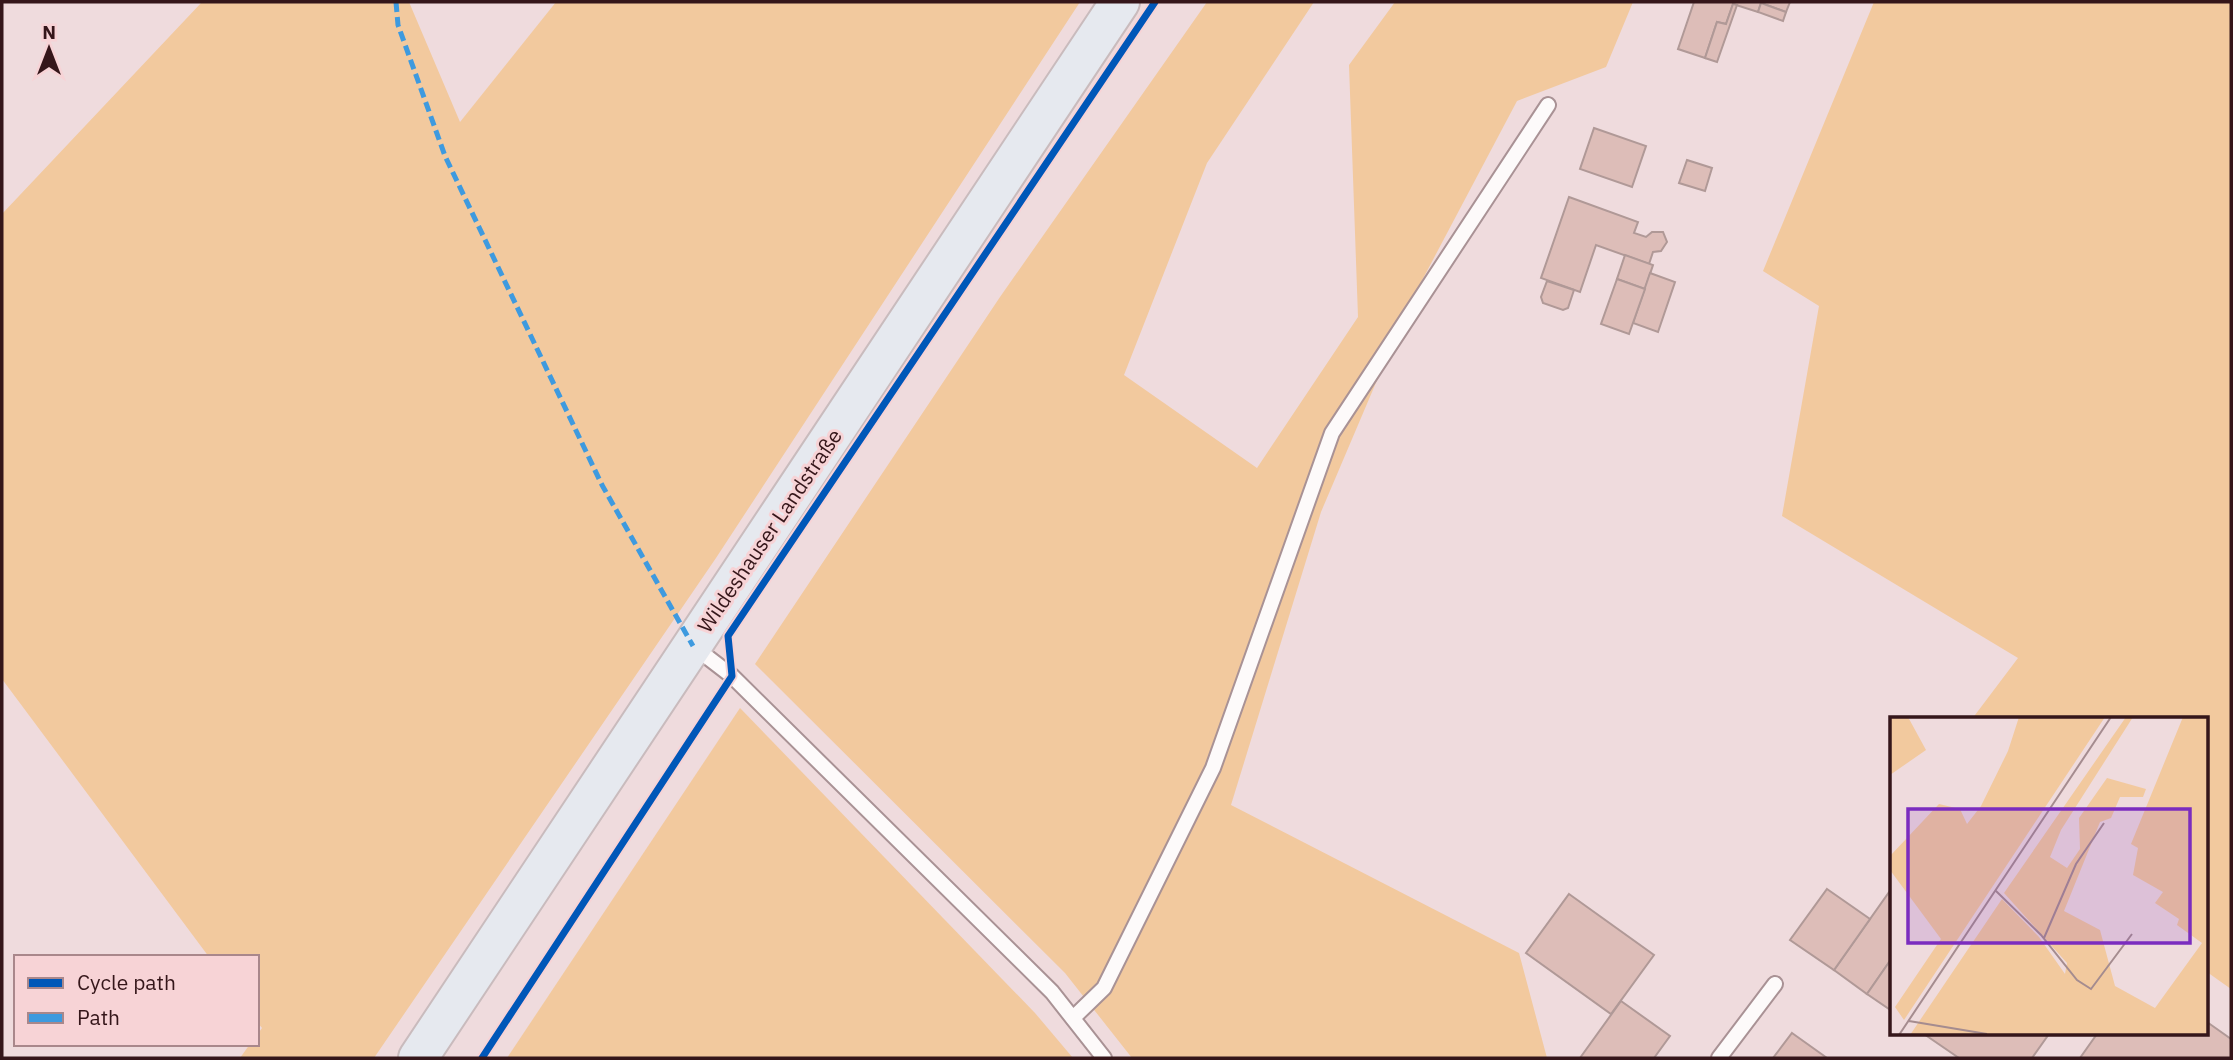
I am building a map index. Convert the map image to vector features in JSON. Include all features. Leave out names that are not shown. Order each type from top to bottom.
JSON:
[{"type":"main road","name":"Wildeshauser Landstraße","points":[[418,1058],[1120,2]]},
{"type":"lane","points":[[1073,1018],[1104,988],[1213,768],[1332,433],[1548,105]]},
{"type":"lane","points":[[693,646],[732,676],[1052,992],[1104,1058]]},
{"type":"lane","points":[[1719,1058],[1775,984]]},
{"type":"shaded area","points":[[202,2],[409,2],[460,122],[556,2],[1080,2],[716,558],[374,1058],[240,1058],[249,1046],[259,1046],[259,1032],[262,1028],[259,1024],[259,955],[208,955],[2,679],[2,214]]},
{"type":"shaded area","points":[[1207,2],[1314,2],[1207,163],[1124,375],[1257,468],[1358,317],[1349,65],[1395,2],[1633,2],[1606,67],[1517,101],[1409,305],[1321,512],[1231,805],[1519,953],[1547,1058],[1132,1058],[1065,973],[755,664],[1000,297]]},
{"type":"shaded area","points":[[1874,2],[2231,2],[2231,989],[2208,973],[2208,717],[1974,717],[2018,658],[1782,516],[1819,306],[1763,271]]},
{"type":"shaded area","points":[[740,708],[1035,1013],[1073,1058],[507,1058]]},
{"type":"building","points":[[1694,2],[1790,2],[1786,12],[1761,3],[1758,12],[1733,4],[1726,24],[1717,22],[1705,58],[1678,49]]},
{"type":"building","points":[[1761,3],[1786,12],[1783,21],[1758,12]]},
{"type":"building","points":[[1733,4],[1737,5],[1717,62],[1705,58],[1717,22],[1726,24]]},
{"type":"building","points":[[1594,128],[1646,146],[1632,187],[1580,169]]},
{"type":"building","points":[[1687,160],[1712,168],[1705,191],[1679,183]]},
{"type":"building","points":[[1569,197],[1638,222],[1634,233],[1646,237],[1652,232],[1663,232],[1667,242],[1661,251],[1653,252],[1649,264],[1596,245],[1580,292],[1541,278]]},
{"type":"building","points":[[1625,255],[1653,265],[1645,289],[1617,279]]},
{"type":"building","points":[[1650,273],[1675,282],[1658,332],[1633,323]]},
{"type":"building","points":[[1617,279],[1645,289],[1629,334],[1601,324]]},
{"type":"building","points":[[1547,281],[1574,290],[1568,308],[1563,310],[1543,303],[1541,297]]},
{"type":"building","points":[[1827,889],[1870,919],[1834,970],[1790,940]]},
{"type":"building","points":[[1890,891],[1890,961],[1867,994],[1834,970]]},
{"type":"building","points":[[1569,894],[1654,955],[1611,1014],[1526,953]]},
{"type":"building","points":[[1890,961],[1890,1010],[1867,994]]},
{"type":"building","points":[[1621,1001],[1670,1036],[1654,1058],[1580,1058]]},
{"type":"building","points":[[2208,1023],[2231,1039],[2231,1058],[2080,1058],[2096,1036],[2208,1036]]},
{"type":"building","points":[[1792,1033],[1827,1058],[1773,1058]]},
{"type":"building","points":[[1927,1036],[2048,1036],[2032,1058],[1959,1058]]},
{"type":"marked path","points":[[396,2],[398,25],[445,156],[602,485],[693,646]]},
{"type":"cycle path","points":[[482,1058],[732,676],[728,636],[1155,2]]}]
